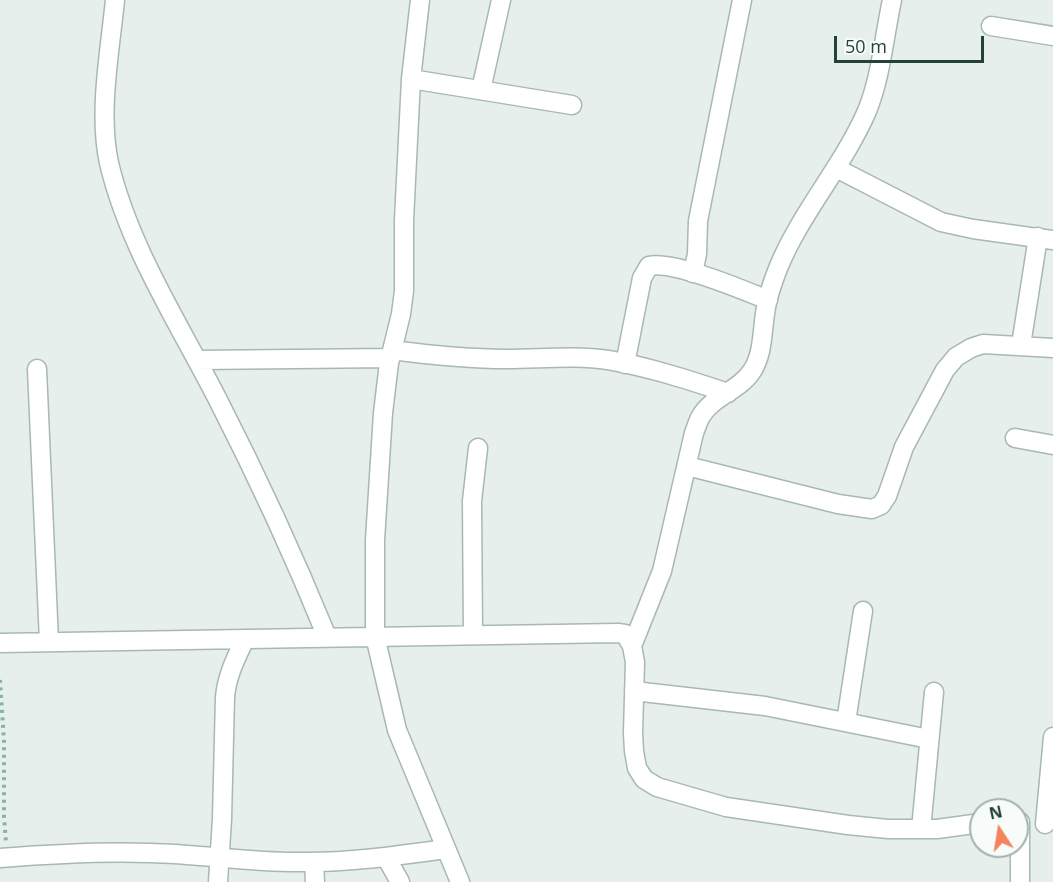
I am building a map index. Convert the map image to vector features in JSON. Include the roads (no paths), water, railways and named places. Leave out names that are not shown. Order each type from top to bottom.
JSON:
[{"type":"street","points":[[115,0],[106,100],[106,142],[109,163],[133,232],[153,276],[280,527],[327,637]]},
{"type":"street","points":[[420,0],[411,80],[404,220],[404,291],[391,354],[383,413],[375,540],[375,636],[397,730],[460,882]]},
{"type":"street","points":[[482,90],[501,0]]},
{"type":"street","points":[[693,273],[697,255],[698,221],[742,0]]},
{"type":"street","points":[[632,646],[662,571],[694,433],[701,416],[751,372],[758,359],[768,300],[780,265],[806,213],[836,168],[867,109],[877,80],[891,0]]},
{"type":"street","points":[[991,26],[1053,36]]},
{"type":"street","points":[[411,80],[572,105]]},
{"type":"street","points":[[836,168],[941,222],[973,229],[1045,238],[1021,345]]},
{"type":"street","points":[[625,364],[639,293],[645,270],[649,266],[655,265],[693,273],[768,300]]},
{"type":"street","points":[[687,466],[838,504],[872,509],[881,505],[887,496],[904,447],[945,370],[956,357],[970,348],[983,344],[1053,348]]},
{"type":"street","points":[[197,360],[391,354],[506,359],[607,360],[672,375],[728,393]]},
{"type":"street","points":[[37,369],[49,642]]},
{"type":"street","points":[[1016,438],[1053,445]]},
{"type":"street","points":[[473,634],[472,501],[478,448]]},
{"type":"street","points":[[846,722],[863,611]]},
{"type":"street","points":[[0,643],[473,634],[626,634],[632,646],[635,662],[634,750],[637,768],[644,779],[657,787],[726,807],[848,825],[937,829],[969,825]]},
{"type":"street","points":[[218,882],[226,690],[232,664],[245,639]]},
{"type":"street","points":[[634,691],[765,706],[929,739]]},
{"type":"street","points":[[921,829],[934,692]]},
{"type":"street","points":[[1029,823],[1049,824],[1053,737]]},
{"type":"street","points":[[4,857],[96,852],[152,853],[266,862],[314,862],[386,857],[446,849]]},
{"type":"street","points":[[386,857],[400,882]]},
{"type":"street","points":[[1020,858],[1020,882]]},
{"type":"street","points":[[314,862],[315,882]]}]
